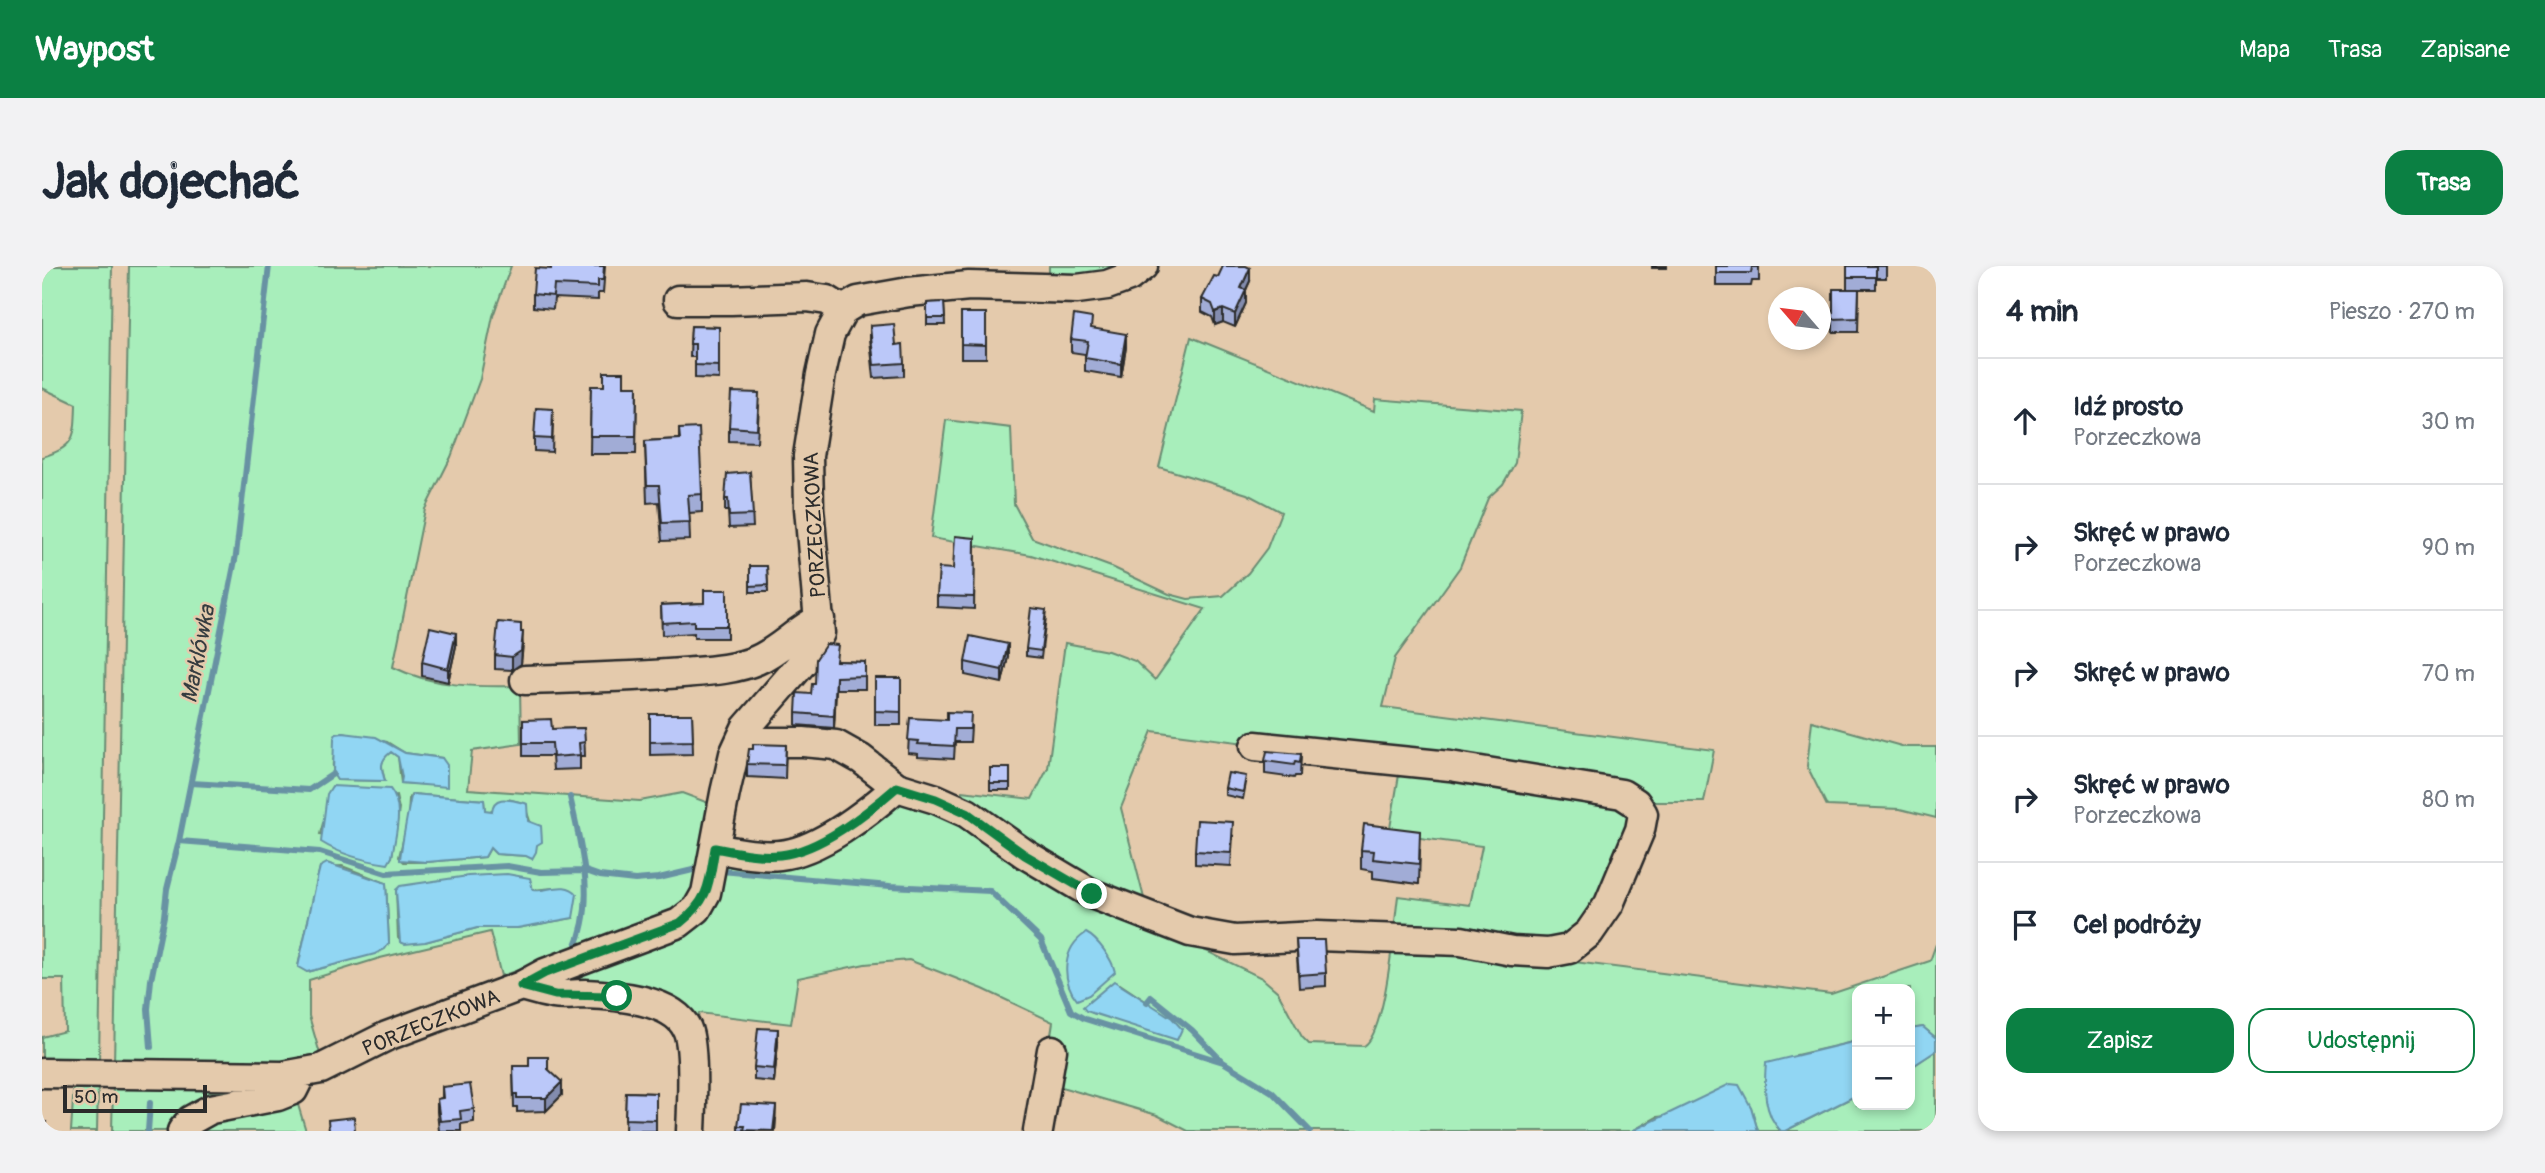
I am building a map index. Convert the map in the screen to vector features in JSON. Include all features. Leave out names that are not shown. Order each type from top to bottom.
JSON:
[{"type":"street","points":[[678,300],[807,297],[827,300],[843,310],[858,301],[969,286],[1077,289],[1107,285],[1129,277],[1143,266]]},
{"type":"street","name":"PORZECZKOWA","points":[[42,1073],[234,1076],[301,1074],[321,1069],[387,1036],[680,923],[697,909],[706,893],[734,754],[746,727],[804,661],[827,629],[809,508],[808,456],[830,334],[843,310]]},
{"type":"street","name":"PORZECZKOWA","points":[[525,680],[712,670],[755,661],[803,627],[827,629]]},
{"type":"street","points":[[741,738],[760,742],[803,741],[836,745],[861,759],[897,787],[936,799],[967,813],[1025,855],[1092,894],[1190,932],[1235,940],[1317,936],[1461,941],[1512,951],[1548,953],[1569,949],[1589,933],[1609,904],[1640,830],[1643,814],[1636,803],[1622,794],[1450,766],[1255,746]]},
{"type":"street","points":[[715,848],[755,855],[780,855],[805,850],[831,836],[897,787]]},
{"type":"street","name":"PORZECZKOWA","points":[[521,986],[555,995],[617,996],[643,1002],[681,1019],[689,1032],[691,1052],[691,1131]]},
{"type":"street","points":[[1038,1131],[1052,1050]]},
{"type":"street","name":"PORZECZKOWA","points":[[182,1131],[191,1120],[211,1110],[278,1096],[293,1090],[301,1074]]},
{"type":"green space","points":[[42,266],[112,266],[99,1063],[42,1067],[42,1037],[65,1031],[64,979],[42,979],[42,457],[62,449],[71,439],[76,404],[42,388]]},
{"type":"green space","points":[[129,266],[511,266],[493,316],[480,379],[451,457],[425,509],[393,667],[439,682],[471,686],[520,686],[521,744],[472,751],[468,789],[640,801],[682,793],[711,804],[700,878],[679,914],[501,976],[490,932],[380,958],[309,980],[309,1016],[320,1054],[286,1066],[114,1064]],"holes":[[[343,733],[387,742],[405,753],[442,758],[447,786],[401,783],[398,757],[391,752],[383,762],[385,781],[337,780],[333,768]],[[412,794],[484,800],[485,811],[490,811],[508,799],[524,803],[531,824],[526,856],[496,854],[490,848],[485,857],[404,862],[399,857],[408,819],[409,799]],[[396,796],[399,809],[392,857],[320,834],[323,823]],[[342,866],[386,883],[389,943],[347,961],[307,972],[298,966],[320,867]],[[530,884],[532,890],[553,888],[573,918],[517,928],[477,928],[425,942],[398,938],[396,890]]]},
{"type":"green space","points":[[1049,266],[1126,266],[1114,273],[1049,280]]},
{"type":"green space","points":[[1191,337],[1374,411],[1375,399],[1521,411],[1515,463],[1503,484],[1488,498],[1460,567],[1395,658],[1383,707],[1714,750],[1704,802],[1651,802],[1566,961],[1831,994],[1852,987],[1852,1042],[1796,1055],[1777,1127],[1781,1131],[1758,1131],[1751,1107],[1657,1117],[1632,1131],[1188,1131],[1157,1115],[1051,1084],[1050,1041],[1053,1022],[983,989],[909,960],[865,964],[798,978],[791,1024],[699,1013],[698,1018],[684,1012],[575,988],[556,977],[685,930],[721,858],[799,859],[907,799],[959,804],[962,791],[1032,799],[1048,768],[1065,643],[1108,651],[1135,661],[1155,680],[1205,609],[1031,555],[931,538],[946,420],[1011,428],[1014,504],[1032,538],[1114,568],[1169,594],[1188,599],[1223,596],[1248,573],[1267,548],[1281,512],[1247,494],[1159,467]],"holes":[[[1152,731],[1401,763],[1389,834],[1482,846],[1470,905],[1398,896],[1383,1000],[1372,1037],[1364,1046],[1309,1044],[1302,1037],[1278,992],[1262,978],[1204,950],[1146,906],[1121,808]],[[1120,984],[1147,1002],[1106,1015],[1098,1015],[1084,1007]]]},
{"type":"green space","points":[[1812,721],[1905,747],[1936,747],[1936,818],[1900,809],[1827,806],[1807,766]]},
{"type":"green space","points":[[1936,944],[1936,1038],[1923,1027],[1915,1028],[1915,984],[1861,984],[1930,961]]},
{"type":"green space","points":[[1936,1051],[1936,1131],[1785,1131],[1852,1098],[1852,1110],[1915,1110],[1915,1065]]},
{"type":"green space","points":[[74,1084],[98,1084],[97,1131],[71,1131]]},
{"type":"green space","points":[[113,1084],[277,1088],[295,1095],[306,1131],[112,1131]]},
{"type":"water","points":[[336,734],[376,737],[405,753],[442,758],[447,765],[447,787],[401,783],[398,757],[391,752],[384,758],[382,765],[385,781],[337,780],[333,774],[334,738]]},
{"type":"water","points":[[332,786],[390,789],[395,796],[398,813],[392,857],[388,864],[353,856],[321,842],[327,794]]},
{"type":"water","points":[[412,794],[484,800],[485,810],[492,811],[493,805],[500,800],[525,803],[528,821],[541,826],[542,842],[537,845],[532,859],[526,856],[496,854],[490,848],[485,857],[427,862],[400,860]]},
{"type":"water","points":[[327,863],[386,883],[389,943],[385,949],[375,954],[307,972],[298,967],[320,867]]},
{"type":"water","points":[[507,874],[530,878],[533,890],[562,887],[573,890],[577,894],[573,918],[517,928],[477,928],[425,942],[400,942],[396,890],[400,886],[468,876]]},
{"type":"water","points":[[1086,933],[1104,950],[1115,972],[1089,995],[1077,1000],[1068,983],[1066,965],[1072,947]]},
{"type":"water","points":[[1114,981],[1172,1018],[1182,1029],[1177,1040],[1086,1011],[1083,1007]]},
{"type":"water","points":[[1923,1027],[1936,1038],[1936,1051],[1915,1065],[1915,1047],[1915,1028]]},
{"type":"water","points":[[1852,1042],[1852,1098],[1781,1131],[1768,1108],[1765,1090],[1766,1063]]},
{"type":"water","points":[[1730,1084],[1739,1085],[1751,1107],[1758,1131],[1632,1131]]},
{"type":"building","points":[[551,266],[604,266],[603,280],[598,280],[598,287],[554,285],[553,296],[533,294],[535,268],[551,269]]},
{"type":"building","points":[[1223,266],[1250,268],[1241,288],[1246,290],[1235,314],[1223,309],[1215,312],[1212,304],[1202,299],[1214,276],[1218,277]]},
{"type":"building","points":[[1716,266],[1759,267],[1752,267],[1751,273],[1716,273]]},
{"type":"building","points":[[1847,266],[1876,266],[1876,277],[1847,277]]},
{"type":"building","points":[[1833,289],[1859,289],[1858,318],[1833,319]]},
{"type":"building","points":[[944,302],[945,318],[927,318],[927,303]]},
{"type":"building","points":[[961,313],[986,313],[986,345],[961,344]]},
{"type":"building","points":[[1074,315],[1092,318],[1091,328],[1126,334],[1121,364],[1085,358],[1088,341],[1071,339]]},
{"type":"building","points":[[894,324],[896,345],[903,344],[904,363],[874,365],[870,326]]},
{"type":"building","points":[[691,326],[719,327],[719,366],[695,365],[695,344],[690,344]]},
{"type":"building","points":[[604,372],[624,372],[624,386],[637,386],[636,436],[590,436],[591,386],[604,386]]},
{"type":"building","points":[[731,392],[759,393],[757,429],[729,427]]},
{"type":"building","points":[[536,408],[553,409],[552,439],[534,438]]},
{"type":"building","points":[[699,428],[702,494],[688,495],[690,522],[662,523],[659,485],[647,485],[645,441],[680,439],[679,429]]},
{"type":"building","points":[[750,472],[753,515],[729,516],[728,499],[725,499],[727,474]]},
{"type":"building","points":[[955,536],[975,538],[974,597],[937,596],[939,568],[953,569]]},
{"type":"building","points":[[750,566],[767,566],[768,585],[750,586]]},
{"type":"building","points":[[704,590],[727,590],[727,626],[694,626],[694,621],[662,623],[661,605],[704,603]]},
{"type":"building","points":[[1031,608],[1046,610],[1041,651],[1026,649]]},
{"type":"building","points":[[498,622],[521,624],[521,651],[512,657],[495,655]]},
{"type":"building","points":[[430,627],[456,633],[448,669],[422,662]]},
{"type":"building","points":[[970,636],[1008,644],[1002,670],[965,662]]},
{"type":"building","points":[[826,644],[838,645],[836,661],[865,662],[865,676],[836,677],[834,716],[796,713],[797,693],[811,694],[812,684],[815,684],[816,659]]},
{"type":"building","points":[[875,678],[901,678],[901,712],[875,711]]},
{"type":"building","points":[[947,712],[971,713],[970,729],[955,729],[954,746],[918,744],[919,741],[908,740],[910,718],[947,720]]},
{"type":"building","points":[[650,714],[692,714],[693,741],[650,742]]},
{"type":"building","points":[[551,719],[552,729],[584,728],[585,742],[579,743],[580,755],[553,757],[552,743],[523,743],[523,720]]},
{"type":"building","points":[[753,744],[786,745],[785,765],[747,764],[749,749],[753,749]]},
{"type":"building","points":[[1267,751],[1301,754],[1300,763],[1295,762],[1294,765],[1265,761]]},
{"type":"building","points":[[990,768],[1010,768],[1010,783],[990,783]]},
{"type":"building","points":[[1228,773],[1246,776],[1243,792],[1225,788]]},
{"type":"building","points":[[1197,820],[1233,822],[1231,853],[1195,851]]},
{"type":"building","points":[[1364,824],[1420,831],[1419,864],[1373,859],[1374,851],[1361,850]]},
{"type":"building","points":[[1296,940],[1324,940],[1326,973],[1299,975]]},
{"type":"building","points":[[758,1028],[778,1029],[774,1069],[754,1067]]},
{"type":"building","points":[[529,1057],[548,1057],[548,1069],[562,1082],[546,1098],[517,1098],[517,1094],[514,1094],[513,1066],[529,1066]]},
{"type":"building","points":[[470,1084],[474,1109],[460,1111],[461,1119],[440,1121],[437,1099],[443,1098],[442,1087]]},
{"type":"building","points":[[626,1092],[656,1093],[656,1120],[625,1119]]},
{"type":"building","points":[[741,1104],[776,1106],[773,1131],[744,1130],[745,1126],[738,1126]]},
{"type":"building","points":[[354,1117],[355,1131],[329,1131],[328,1120]]},
{"type":"waterway","name":"Marklówka","points":[[151,1047],[148,1009],[151,980],[167,889],[236,555],[269,266]]},
{"type":"waterway","points":[[191,783],[309,790],[333,774]]},
{"type":"waterway","points":[[570,797],[582,854],[586,893],[585,913],[574,950]]},
{"type":"waterway","points":[[179,841],[320,852],[386,873],[507,866],[541,872],[586,871],[600,876],[635,880],[659,878],[697,869]]},
{"type":"waterway","points":[[721,871],[890,886],[990,891],[1041,940],[1071,1011],[1085,1019],[1223,1062]]},
{"type":"waterway","points":[[1147,1002],[1151,997],[1192,1030],[1223,1062],[1272,1092],[1310,1131]]},
{"type":"waterway","name":"Marklówka","points":[[148,1131],[150,1103]]},
{"type":"route","points":[[617,996],[555,995],[521,986],[545,973],[680,923],[697,909],[706,893],[715,848],[755,855],[780,855],[805,850],[831,836],[897,787],[936,799],[967,813],[1025,855],[1092,894]]}]
